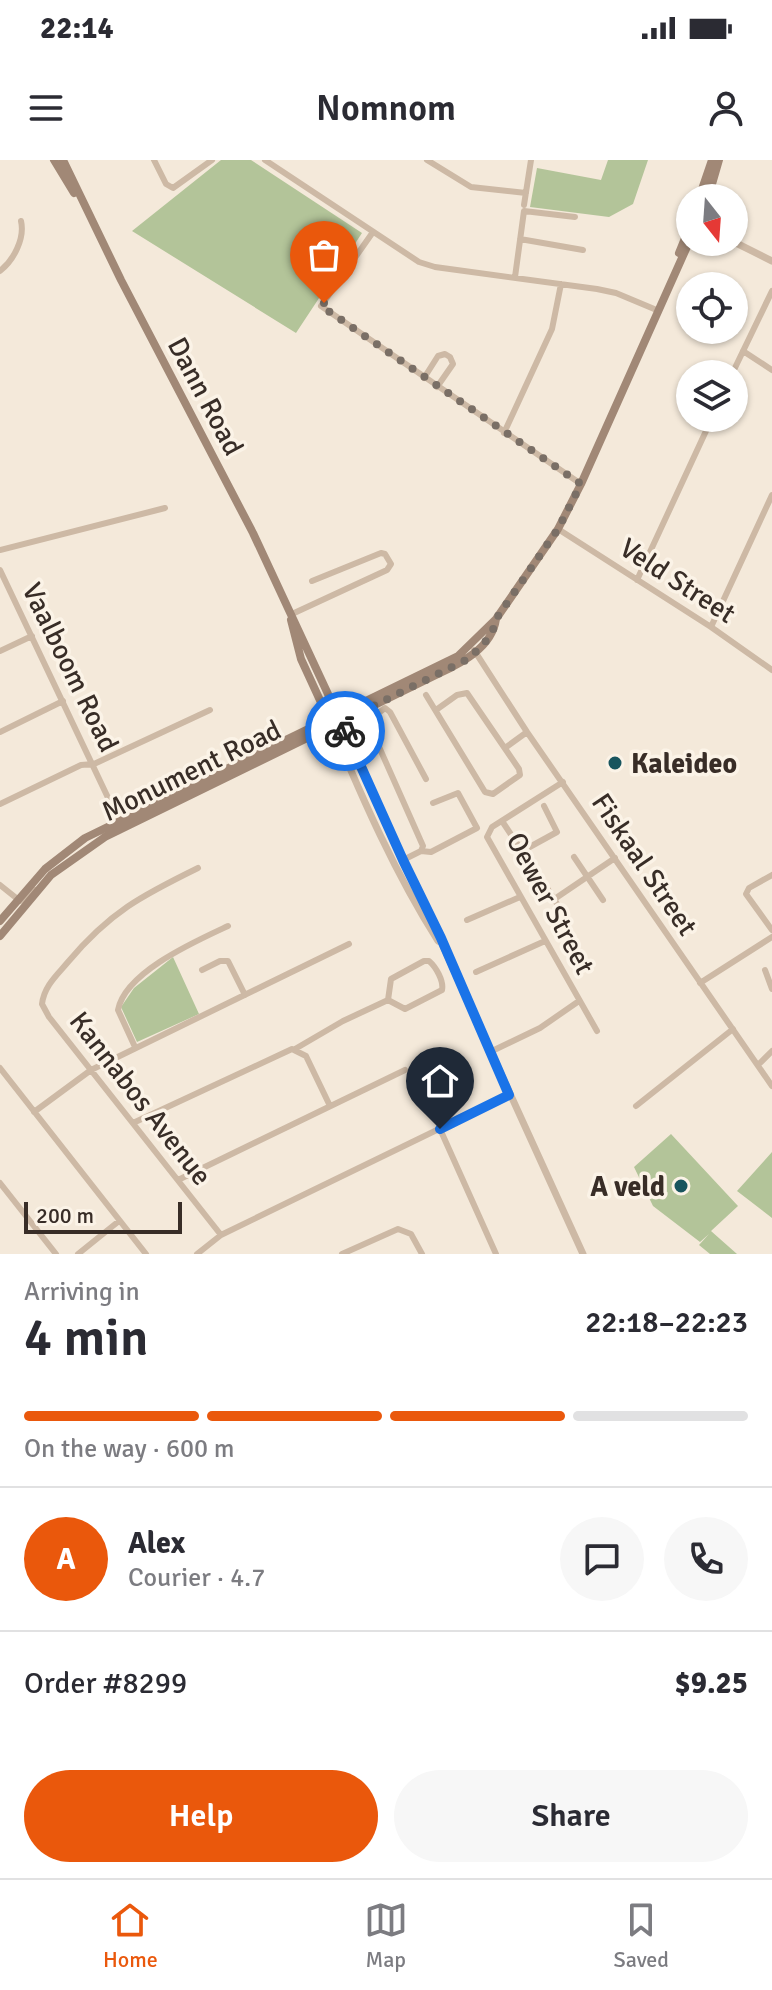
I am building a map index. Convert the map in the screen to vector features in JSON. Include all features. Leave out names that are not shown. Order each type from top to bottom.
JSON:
[{"type":"main road","name":"Dann Road","points":[[54,160],[84,207]]},
{"type":"main road","name":"Dann Road","points":[[63,160],[84,207],[229,486],[340,719]]},
{"type":"main road","points":[[704,184],[712,160]]},
{"type":"main road","points":[[712,184],[719,160]]},
{"type":"main road","points":[[471,651],[495,629],[496,619],[558,529],[659,311],[680,256]]},
{"type":"main road","points":[[677,265],[682,256]]},
{"type":"main road","name":"Dann Road","points":[[290,611],[301,659],[330,723]]},
{"type":"main road","name":"Monument Road","points":[[0,921],[45,869],[73,847],[340,719],[471,651]]},
{"type":"main road","name":"Monument Road","points":[[0,936],[56,871],[120,824]]},
{"type":"main road","points":[[73,847],[92,839],[96,842]]},
{"type":"street","points":[[154,160],[166,184],[173,188],[212,160]]},
{"type":"street","points":[[265,160],[427,265],[616,293],[659,311]]},
{"type":"street","points":[[427,160],[471,187],[526,193]]},
{"type":"street","points":[[524,205],[531,160]]},
{"type":"street","points":[[515,277],[524,211],[575,217]]},
{"type":"street","points":[[0,271],[22,239],[21,221]]},
{"type":"street","points":[[373,232],[321,306],[581,484]]},
{"type":"street","points":[[520,239],[583,250]]},
{"type":"street","points":[[748,248],[771,259]]},
{"type":"street","points":[[504,433],[552,329],[561,284]]},
{"type":"street","points":[[739,360],[772,291]]},
{"type":"street","points":[[743,351],[772,370]]},
{"type":"street","points":[[424,378],[438,356],[445,354],[450,357],[453,364],[437,387]]},
{"type":"street","points":[[637,580],[706,432]]},
{"type":"street","points":[[711,627],[772,495]]},
{"type":"street","points":[[0,550],[165,508]]},
{"type":"street","name":"Veld Street","points":[[558,529],[772,670]]},
{"type":"street","points":[[290,611],[387,570],[391,564],[383,552],[312,581]]},
{"type":"street","name":"Vaalboom Road","points":[[0,570],[120,824]]},
{"type":"street","points":[[0,651],[32,636]]},
{"type":"street","name":"Fiskaal Street","points":[[471,651],[772,1086]]},
{"type":"street","points":[[426,695],[485,792],[495,792],[520,774],[467,693],[457,695],[436,710]]},
{"type":"street","points":[[0,732],[63,701]]},
{"type":"street","points":[[421,851],[423,846],[376,740],[374,718],[382,709],[390,712],[426,779]]},
{"type":"street","points":[[0,804],[81,765],[94,764],[210,710]]},
{"type":"street","name":"Dann Road","points":[[340,719],[583,1254]]},
{"type":"street","name":"Dann Road","points":[[330,723],[363,800],[405,885],[444,948]]},
{"type":"street","points":[[505,748],[527,732]]},
{"type":"street","name":"Oewer Street","points":[[563,782],[492,827],[487,837],[597,1031]]},
{"type":"street","points":[[403,860],[421,851],[431,852],[477,828],[458,793],[433,803]]},
{"type":"street","points":[[502,821],[520,848],[526,849],[557,832],[544,806]]},
{"type":"street","points":[[574,857],[603,900]]},
{"type":"street","points":[[553,900],[615,858]]},
{"type":"street","name":"Kannabos Avenue","points":[[198,868],[147,892],[112,916],[89,937],[45,991],[42,1004],[221,1235]]},
{"type":"street","points":[[539,875],[569,923]]},
{"type":"street","points":[[772,875],[749,888],[746,894],[772,930]]},
{"type":"street","points":[[0,885],[22,901],[40,888]]},
{"type":"street","points":[[467,920],[520,897]]},
{"type":"street","points":[[135,1047],[118,1010],[125,994],[166,957],[228,926]]},
{"type":"street","points":[[700,983],[772,937]]},
{"type":"street","points":[[476,972],[545,941]]},
{"type":"street","points":[[34,1112],[91,1070],[349,944]]},
{"type":"street","points":[[202,970],[220,961],[228,961],[245,995]]},
{"type":"street","points":[[424,961],[431,962],[442,984],[439,993],[405,1009],[388,1000],[390,982],[394,976],[424,961]]},
{"type":"street","points":[[765,970],[772,989]]},
{"type":"street","points":[[133,1123],[285,1050],[295,1049],[388,1000]]},
{"type":"street","points":[[490,1052],[540,1028],[579,1001]]},
{"type":"street","points":[[636,1106],[733,1029]]},
{"type":"street","points":[[295,1049],[306,1056],[330,1106]]},
{"type":"street","points":[[758,1065],[772,1051]]},
{"type":"street","points":[[0,1068],[146,1254]]},
{"type":"street","points":[[178,1180],[405,1070]]},
{"type":"street","points":[[197,1254],[221,1235],[509,1095]]},
{"type":"street","points":[[440,1129],[496,1254]]},
{"type":"street","points":[[0,1183],[56,1254]]},
{"type":"street","points":[[78,1254],[119,1221]]},
{"type":"street","points":[[342,1254],[398,1229],[411,1234],[422,1254]]},
{"type":"green space","points":[[221,160],[251,160],[362,233],[296,333],[132,231]]},
{"type":"green space","points":[[608,160],[648,160],[633,204],[609,217],[530,207],[537,168],[601,180]]},
{"type":"green space","points":[[173,957],[199,1014],[137,1042],[121,1007],[134,988]]},
{"type":"green space","name":"A veld","points":[[671,1134],[738,1206],[711,1231],[737,1254],[710,1254],[699,1245],[709,1234],[700,1242],[653,1206],[634,1167]]},
{"type":"green space","points":[[772,1152],[772,1218],[737,1191]]},
{"type":"way so far","points":[[324,303],[321,306],[581,484],[558,529],[496,619],[495,629],[475,652],[464,661],[341,722],[345,731]]},
{"type":"place","name":"Kaleideo","points":[[615,763]]},
{"type":"place","name":"A veld","points":[[681,1186]]},
{"type":"route","points":[[345,731],[441,938],[509,1095],[440,1129]]}]
